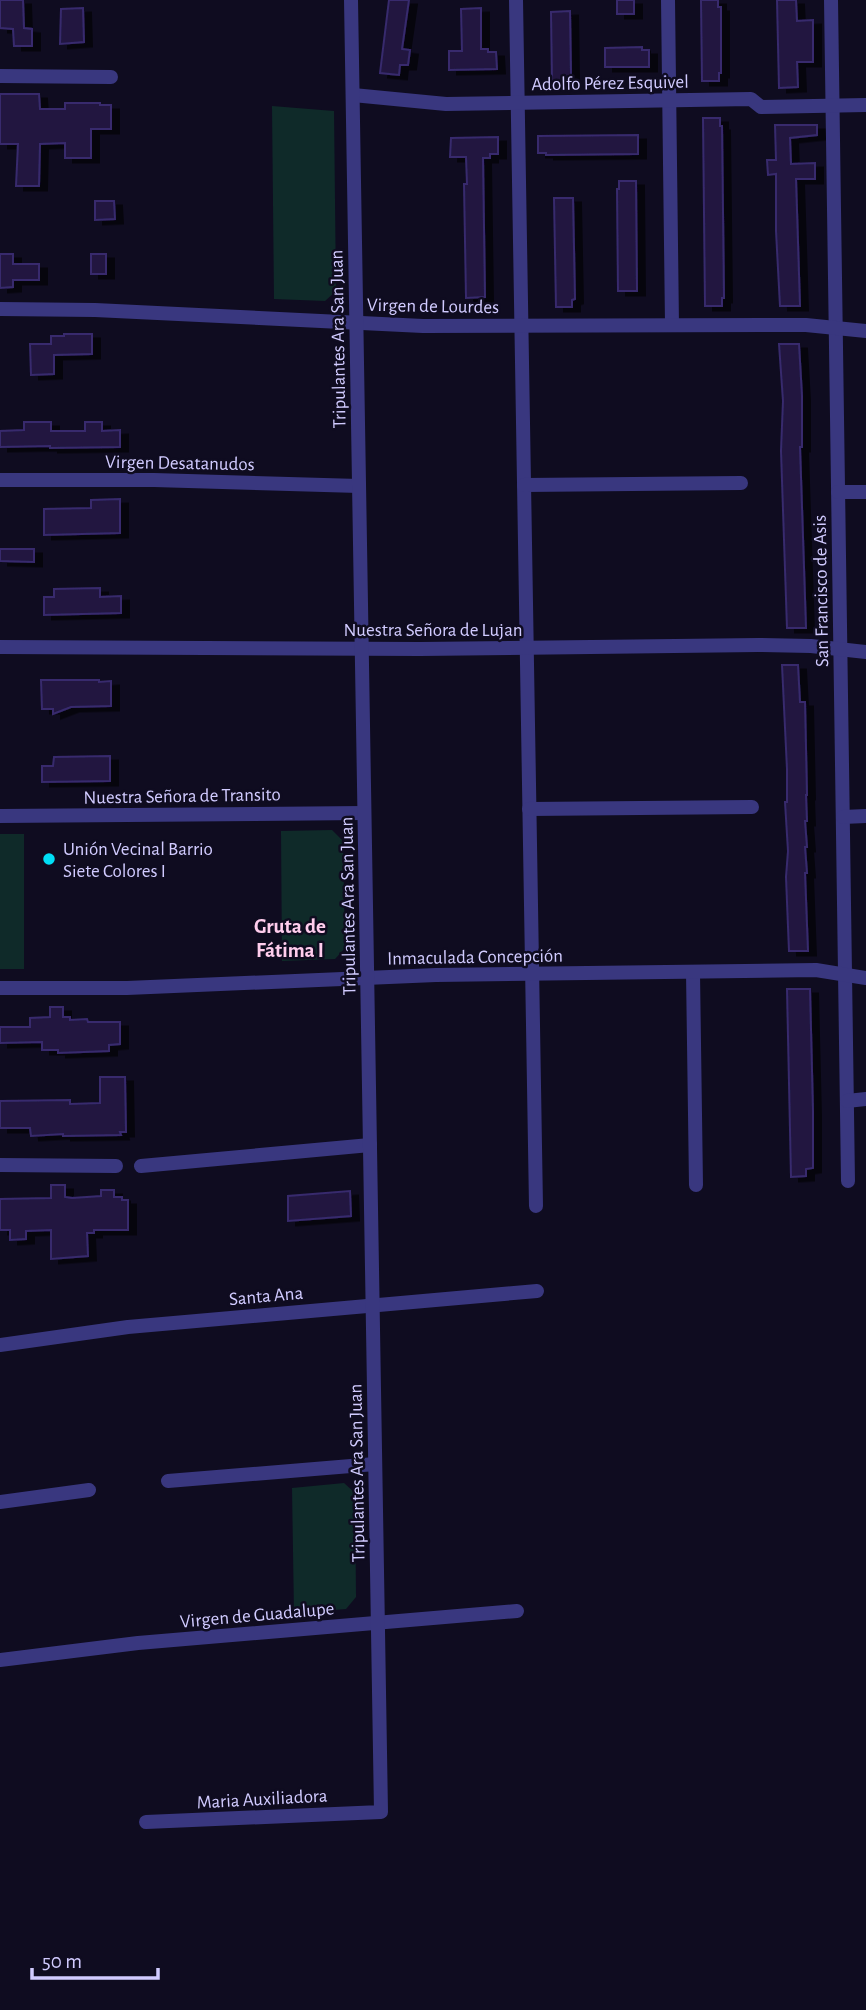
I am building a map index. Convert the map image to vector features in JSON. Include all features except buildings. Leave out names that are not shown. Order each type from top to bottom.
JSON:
[{"type":"street","name":"Tripulantes Ara San Juan","points":[[351,0],[381,1812]]},
{"type":"street","points":[[516,0],[536,1206]]},
{"type":"street","points":[[667,0],[672,325]]},
{"type":"street","name":"San Francisco de Asis","points":[[831,0],[848,1181]]},
{"type":"street","points":[[0,76],[111,77]]},
{"type":"street","name":"Adolfo Pérez Esquivel","points":[[353,94],[446,104],[751,99],[761,107],[866,105]]},
{"type":"street","name":"Virgen de Lourdes","points":[[0,309],[95,310],[423,327],[806,325],[866,331]]},
{"type":"street","name":"Virgen Desatanudos","points":[[0,480],[154,480],[359,486]]},
{"type":"street","points":[[524,485],[741,483]]},
{"type":"street","points":[[838,492],[866,492]]},
{"type":"street","name":"Nuestra Señora de Lujan","points":[[0,646],[362,649],[758,645],[811,646],[866,652]]},
{"type":"street","points":[[529,809],[752,807]]},
{"type":"street","name":"Nuestra Señora de Transito","points":[[0,816],[364,813]]},
{"type":"street","points":[[843,817],[866,816]]},
{"type":"street","name":"Inmaculada Concepción","points":[[0,988],[127,988],[367,978],[816,970],[866,978]]},
{"type":"street","points":[[693,972],[696,1185]]},
{"type":"street","points":[[847,1101],[866,1099]]},
{"type":"street","points":[[141,1166],[370,1145]]},
{"type":"street","points":[[0,1165],[116,1166]]},
{"type":"street","name":"Santa Ana","points":[[0,1345],[128,1327],[537,1291]]},
{"type":"street","points":[[168,1481],[375,1464]]},
{"type":"street","points":[[0,1502],[89,1490]]},
{"type":"street","name":"Virgen de Guadalupe","points":[[0,1660],[138,1643],[517,1611]]},
{"type":"street","name":"Maria Auxiliadora","points":[[146,1822],[381,1812]]},
{"type":"green space","points":[[272,106],[334,111],[336,291],[325,301],[274,299]]},
{"type":"green space","points":[[332,830],[343,841],[345,948],[335,959],[282,961],[281,831]]},
{"type":"green space","points":[[0,834],[24,834],[24,969],[0,969]]},
{"type":"green space","points":[[344,1483],[355,1493],[356,1597],[346,1609],[294,1613],[292,1488]]},
{"type":"place","name":"Unión Vecinal Barrio Siete Colores I","points":[[49,859]]},
{"type":"district","name":"Gruta de Fátima I","points":[[290,938]]}]
